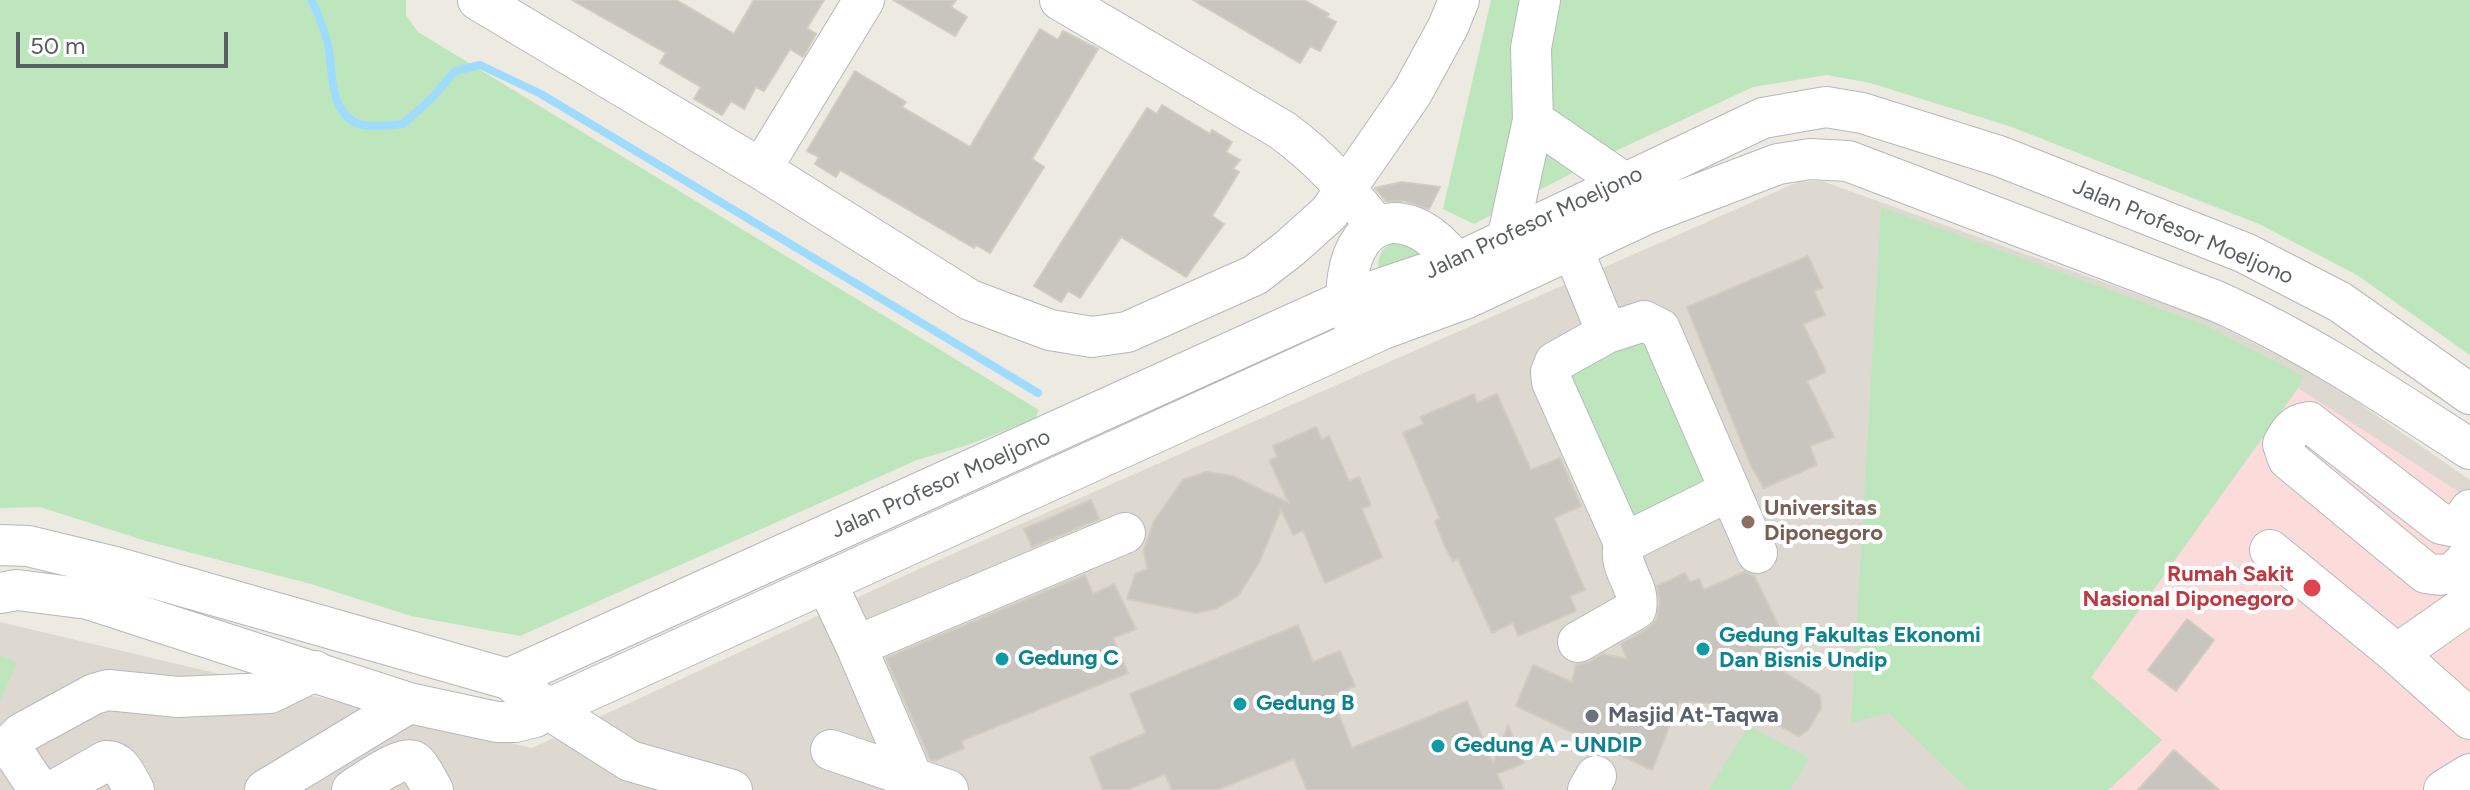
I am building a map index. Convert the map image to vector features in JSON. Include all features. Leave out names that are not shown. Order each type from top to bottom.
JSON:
[{"type":"street","points":[[478,0],[761,169],[970,300],[1050,330],[1092,337],[1127,332],[1255,275],[1329,213],[1412,93],[1459,0]]},
{"type":"street","points":[[761,169],[864,0]]},
{"type":"street","points":[[1060,0],[1282,130],[1313,153],[1346,187],[1377,227]]},
{"type":"street","points":[[1507,240],[1533,120],[1531,48],[1540,0]]},
{"type":"street","name":"Jalan Profesor Moeljono","points":[[508,679],[1344,301],[1462,280],[1507,240],[1623,182],[1763,118],[1826,107],[1862,113],[1999,156],[2245,253],[2340,302],[2470,394]]},
{"type":"street","points":[[1533,120],[1623,182],[1649,213]]},
{"type":"street","points":[[0,593],[17,590],[88,599],[409,703],[497,722],[515,722],[535,717],[1362,339],[1462,280],[1573,250],[1649,213],[1778,164],[1810,159],[1848,161],[2204,296],[2263,322],[2470,449]]},
{"type":"street","points":[[1362,339],[1344,301],[1351,259],[1360,241],[1377,227],[1410,224],[1431,235],[1462,280]]},
{"type":"street","points":[[1573,250],[1607,333]]},
{"type":"street","points":[[1578,642],[1636,609],[1638,598],[1621,555],[1624,543],[1552,382],[1551,372],[1555,362],[1607,333],[1644,321],[1660,329],[1757,553]]},
{"type":"street","points":[[2470,510],[2463,520],[2451,526],[2441,524],[2309,422],[2299,423],[2288,433],[2283,444],[2288,459],[2426,573],[2443,577],[2459,569],[2470,555]]},
{"type":"street","points":[[1624,543],[1729,491]]},
{"type":"street","points":[[856,646],[1125,533]]},
{"type":"street","points":[[9,538],[508,679],[548,709],[630,761],[732,790]]},
{"type":"street","points":[[2270,550],[2397,654],[2470,719]]},
{"type":"street","points":[[826,582],[856,646],[931,784]]},
{"type":"street","points":[[2397,654],[2470,603]]},
{"type":"street","points":[[39,790],[13,751],[15,740],[22,733],[94,694],[124,690],[178,697],[270,693],[315,671]]},
{"type":"street","points":[[265,790],[322,776],[409,703]]},
{"type":"street","points":[[831,750],[931,784]]},
{"type":"street","points":[[352,790],[408,759],[415,762],[433,790]]},
{"type":"street","points":[[55,790],[112,760],[118,763],[134,790]]},
{"type":"street","points":[[2444,790],[2470,774]]},
{"type":"shaded area","name":"Universitas Diponegoro","points":[[1822,181],[2206,319],[2324,379],[2470,480],[2470,790],[0,790],[0,622],[532,748],[930,564],[1798,182]]},
{"type":"shaded area","name":"Rumah Sakit Nasional Diponegoro","points":[[2298,388],[2470,499],[2470,790],[2108,790],[2162,740],[2091,677]]},
{"type":"green space","points":[[0,0],[406,0],[406,15],[418,32],[1039,410],[1035,419],[968,445],[917,460],[520,636],[411,616],[311,584],[146,541],[40,507],[0,508]]},
{"type":"green space","points":[[1491,0],[2470,0],[2470,355],[2357,275],[2259,224],[2009,126],[1870,83],[1827,75],[1753,87],[1609,154],[1474,224],[1443,209]]},
{"type":"green space","points":[[1881,207],[2205,325],[2303,376],[2298,388],[2091,677],[2162,740],[2108,790],[1969,790],[1889,713],[1851,723]]},
{"type":"green space","points":[[1396,240],[1428,250],[1379,275],[1381,254]]},
{"type":"green space","points":[[1645,338],[1711,479],[1632,524],[1568,375],[1569,368]]},
{"type":"green space","points":[[0,655],[17,663],[0,702]]},
{"type":"green space","points":[[1748,726],[1809,758],[1790,790],[1709,790]]},
{"type":"building","points":[[572,0],[676,0],[734,34],[754,0],[824,0],[807,28],[816,34],[803,57],[790,49],[764,91],[756,87],[744,109],[731,101],[722,115],[694,99],[701,87],[660,63],[666,53]]},
{"type":"building","points":[[893,0],[956,0],[951,7],[967,17],[955,36]]},
{"type":"building","points":[[1193,0],[1304,0],[1329,14],[1326,17],[1336,22],[1320,51],[1310,46],[1300,63]]},
{"type":"building","points":[[1040,29],[1058,40],[1063,31],[1098,49],[1032,159],[1044,167],[990,253],[976,245],[974,248],[840,170],[836,177],[815,164],[819,157],[807,151],[855,71],[906,102],[902,107],[970,147]]},
{"type":"building","points":[[1162,105],[1210,134],[1212,130],[1232,142],[1226,152],[1240,160],[1233,169],[1239,172],[1212,216],[1224,224],[1186,277],[1121,237],[1080,298],[1068,291],[1061,302],[1034,286],[1147,108],[1157,114]]},
{"type":"building","points":[[1402,182],[1440,187],[1429,209],[1405,201],[1386,201],[1375,188]]},
{"type":"building","points":[[1808,256],[1823,288],[1814,291],[1825,315],[1803,324],[1826,372],[1807,381],[1834,437],[1810,446],[1817,465],[1764,488],[1751,466],[1687,307]]},
{"type":"building","points":[[1474,394],[1477,403],[1497,394],[1531,470],[1560,458],[1581,506],[1554,518],[1585,590],[1570,596],[1576,611],[1518,636],[1513,623],[1492,633],[1458,559],[1453,561],[1445,547],[1435,521],[1440,518],[1403,433],[1424,424],[1420,417]]},
{"type":"building","points":[[1316,427],[1322,440],[1329,436],[1349,481],[1359,477],[1371,505],[1362,509],[1382,557],[1325,583],[1303,530],[1293,535],[1281,509],[1259,563],[1238,596],[1215,609],[1196,613],[1127,599],[1135,574],[1147,569],[1144,550],[1154,521],[1183,480],[1206,472],[1233,476],[1289,503],[1269,460],[1277,457],[1273,446]]},
{"type":"building","points":[[1091,500],[1099,519],[1032,547],[1024,529]]},
{"type":"building","name":"Gedung Fakultas Ekonomi Dan Bisnis Undip","points":[[1744,572],[1754,576],[1786,641],[1775,666],[1820,695],[1821,708],[1808,730],[1799,736],[1754,713],[1725,719],[1716,703],[1679,702],[1652,770],[1516,706],[1533,665],[1572,682],[1576,665],[1603,654],[1627,659],[1621,644],[1656,621],[1660,602],[1657,586],[1685,573],[1690,582],[1699,579],[1704,590]]},
{"type":"building","name":"Gedung C","points":[[1085,575],[1093,594],[1114,584],[1136,629],[1113,638],[1128,673],[961,741],[964,748],[934,761],[930,759],[886,658]]},
{"type":"building","points":[[2187,619],[2214,640],[2176,691],[2148,670]]},
{"type":"building","name":"Gedung B","points":[[1298,625],[1313,662],[1340,651],[1355,686],[1331,696],[1352,748],[1467,701],[1493,763],[1508,725],[1524,763],[1497,774],[1504,790],[1307,790],[1294,759],[1217,790],[1172,790],[1165,774],[1127,790],[1103,790],[1090,757],[1146,733],[1130,694]]},
{"type":"building","points":[[2174,750],[2219,790],[2138,790]]},
{"type":"waterway","points":[[311,0],[327,41],[335,96],[345,115],[354,122],[372,126],[403,124],[431,99],[455,71],[480,65],[541,94],[1038,393]]},
{"type":"place","name":"Universitas Diponegoro","points":[[1748,522]]},
{"type":"place","name":"Rumah Sakit Nasional Diponegoro","points":[[2312,588]]},
{"type":"place","name":"Gedung Fakultas Ekonomi Dan Bisnis Undip","points":[[1703,649]]},
{"type":"place","name":"Gedung C","points":[[1002,659]]},
{"type":"place","name":"Gedung B","points":[[1240,704]]},
{"type":"place","name":"Masjid At-Taqwa","points":[[1592,716]]},
{"type":"place","name":"Gedung A - UNDIP","points":[[1438,746]]}]
